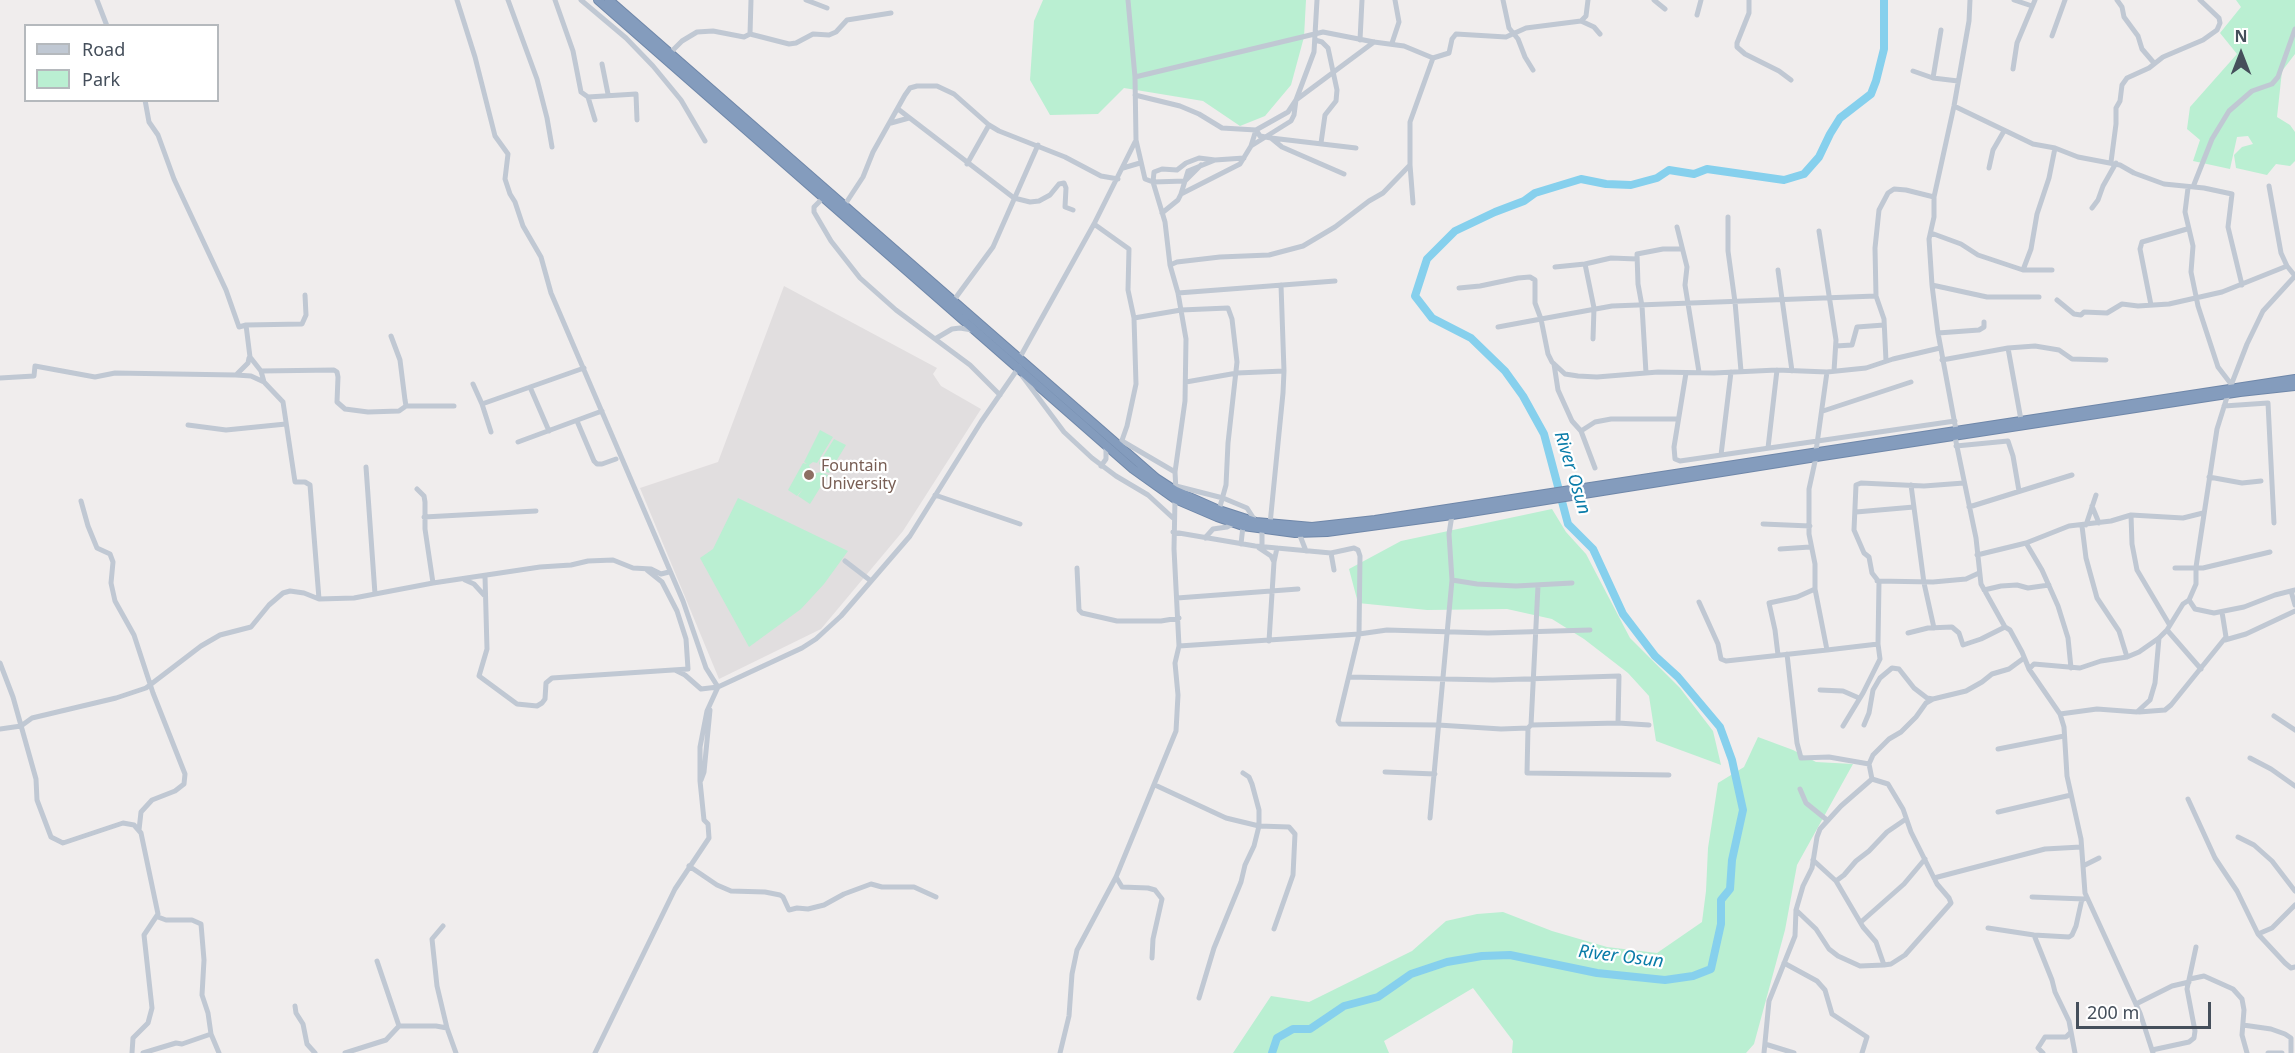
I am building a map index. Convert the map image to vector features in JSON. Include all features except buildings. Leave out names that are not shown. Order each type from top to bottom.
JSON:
[{"type":"highway","points":[[598,0],[1147,480],[1234,523],[1262,530],[1299,533],[1327,532],[1452,516],[1584,490],[2229,389],[2295,386]]},
{"type":"highway","points":[[609,0],[954,300],[1018,366],[1121,443],[1156,478],[1175,492]]},
{"type":"highway","points":[[1955,433],[2021,420],[2295,380]]},
{"type":"highway","points":[[1218,514],[1270,524],[1312,527],[1521,501]]},
{"type":"street","points":[[97,0],[107,24]]},
{"type":"street","points":[[457,0],[475,57],[495,136],[508,154],[506,184],[523,226],[541,257],[552,293],[682,601],[705,668],[718,687]]},
{"type":"street","points":[[508,0],[537,79],[548,118],[552,147]]},
{"type":"street","points":[[555,0],[573,51],[581,92],[588,97],[595,120]]},
{"type":"street","points":[[581,0],[626,38],[653,66],[681,100],[705,141]]},
{"type":"street","points":[[750,34],[751,0]]},
{"type":"street","points":[[806,0],[827,8]]},
{"type":"street","points":[[1128,0],[1135,77],[1136,140],[1146,181],[1185,181],[1201,165]]},
{"type":"street","points":[[1136,95],[1180,106],[1222,128],[1256,130],[1266,125],[1288,112],[1296,100],[1311,63],[1317,0]]},
{"type":"street","points":[[1360,39],[1362,0]]},
{"type":"street","points":[[1392,43],[1399,22],[1395,0]]},
{"type":"street","points":[[1503,0],[1507,22],[1533,70]]},
{"type":"street","points":[[1581,21],[1586,16],[1588,0]]},
{"type":"street","points":[[1654,0],[1665,9]]},
{"type":"street","points":[[1696,15],[1701,0]]},
{"type":"street","points":[[1749,0],[1749,13],[1737,47],[1745,54],[1779,71],[1791,80]]},
{"type":"street","points":[[1970,0],[1954,106],[1934,197],[1934,217],[1929,239],[1940,348],[1955,421],[1956,446],[1976,538],[1979,573],[1984,590],[2005,627],[2010,630],[2026,663],[2060,714],[2081,847],[2085,899],[2136,1004],[2152,1052],[2189,1042],[2194,1038],[2195,1031],[2187,989],[2196,947]]},
{"type":"street","points":[[2014,0],[2032,6]]},
{"type":"street","points":[[2013,69],[2018,43],[2035,0]]},
{"type":"street","points":[[2052,36],[2065,0]]},
{"type":"street","points":[[2116,0],[2122,7],[2124,17],[2138,36],[2142,49],[2154,63]]},
{"type":"street","points":[[2092,208],[2098,200],[2113,163],[2116,108],[2120,101],[2122,85],[2127,78],[2204,40],[2217,30],[2220,23],[2219,18],[2200,0]]},
{"type":"street","points":[[670,53],[682,41],[697,32],[713,31],[744,37],[750,34],[796,43],[813,34],[829,35],[836,32],[847,20],[891,13]]},
{"type":"street","points":[[1135,77],[1315,38],[1323,32],[1374,42],[1392,43],[1416,49],[1433,58],[1449,53],[1452,39],[1456,34],[1506,37],[1526,28],[1581,21],[1594,27],[1600,34]]},
{"type":"street","points":[[2229,389],[2218,367],[2204,328],[2191,272],[2193,246],[2187,229],[2185,212],[2190,187],[2212,139],[2229,111],[2252,91],[2272,84],[2278,77],[2295,29]]},
{"type":"street","points":[[1933,78],[1941,30]]},
{"type":"street","points":[[1315,38],[1328,48],[1337,95],[1336,101],[1325,115],[1321,143]]},
{"type":"street","points":[[1251,146],[1268,137],[1293,118],[1296,100],[1374,42]]},
{"type":"street","points":[[1413,203],[1410,122],[1433,58]]},
{"type":"street","points":[[602,64],[608,94]]},
{"type":"street","points":[[1913,71],[1933,78],[1958,81]]},
{"type":"street","points":[[844,206],[863,177],[873,152],[910,88],[930,84],[954,94],[990,125],[1011,136],[1038,146],[1101,176],[1118,179]]},
{"type":"street","points":[[588,97],[636,94],[637,120]]},
{"type":"street","points":[[145,102],[149,122],[158,135],[174,179],[226,290],[239,327],[302,324],[306,315],[305,295]]},
{"type":"street","points":[[1954,106],[2033,144],[2055,148],[2078,157],[2113,163],[2164,184],[2232,194],[2228,227],[2242,285]]},
{"type":"street","points":[[898,110],[1014,198],[1030,202],[1039,201],[1050,195],[1059,184],[1064,183],[1065,207],[1072,210]]},
{"type":"street","points":[[891,123],[909,118]]},
{"type":"street","points":[[967,164],[990,125]]},
{"type":"street","points":[[1266,125],[1277,128]]},
{"type":"street","points":[[1256,130],[1260,136],[1356,148]]},
{"type":"street","points":[[1181,194],[1240,164],[1251,146],[1256,130]]},
{"type":"street","points":[[1989,168],[1993,150],[2004,131]]},
{"type":"street","points":[[1268,137],[1282,147],[1344,174]]},
{"type":"street","points":[[675,670],[701,689],[718,687],[802,648],[816,639],[841,616],[910,536],[1018,366],[1118,179],[1136,140]]},
{"type":"street","points":[[954,300],[993,247],[1038,146]]},
{"type":"street","points":[[2023,270],[2031,249],[2037,214],[2049,178],[2055,148]]},
{"type":"street","points":[[1177,170],[1186,163],[1199,158],[1215,160],[1244,158]]},
{"type":"street","points":[[1060,1053],[1069,1016],[1072,974],[1077,950],[1116,877],[1176,731],[1178,695],[1175,663],[1179,646],[1179,618],[1173,518],[1175,472],[1186,382],[1186,339],[1178,293],[1170,265],[1167,234],[1152,175],[1157,170],[1188,171],[1215,160]]},
{"type":"street","points":[[1123,168],[1140,163]]},
{"type":"street","points":[[1170,265],[1177,262],[1220,257],[1269,255],[1304,246],[1383,193],[1410,165]]},
{"type":"street","points":[[1162,213],[1178,200],[1188,171]]},
{"type":"street","points":[[1872,779],[1869,764],[1873,755],[1889,739],[1901,732],[1926,703],[1933,699],[1966,691],[1992,674],[2026,663],[2071,668],[2127,657],[2139,652],[2159,638],[2183,604],[2189,600],[2196,584],[2196,567],[2217,429],[2229,389],[2263,311],[2295,276],[2287,266],[2278,243],[2269,186]]},
{"type":"street","points":[[1886,361],[1884,325],[1876,296],[1875,248],[1879,210],[1884,198],[1894,189],[1934,197]]},
{"type":"street","points":[[824,197],[814,207],[814,212],[848,264],[860,278],[896,310],[970,365],[1000,395]]},
{"type":"street","points":[[1728,217],[1728,251],[1741,371]]},
{"type":"street","points":[[1094,224],[1129,249],[1128,290],[1134,318],[1136,384],[1121,443],[1175,472]]},
{"type":"street","points":[[1677,227],[1687,267],[1685,285],[1699,372]]},
{"type":"street","points":[[2151,305],[2140,249],[2142,242],[2187,229]]},
{"type":"street","points":[[1819,231],[1831,298],[1836,345],[1834,370]]},
{"type":"street","points":[[1931,233],[1961,244],[1978,255],[2023,270],[2052,270]]},
{"type":"street","points":[[1646,373],[1637,259],[1639,253],[1681,249]]},
{"type":"street","points":[[1555,267],[1611,258],[1637,259]]},
{"type":"street","points":[[1585,264],[1594,308],[1593,339]]},
{"type":"street","points":[[2057,300],[2074,314],[2081,315],[2084,312],[2107,313],[2122,304],[2169,304],[2197,299],[2242,285],[2282,266],[2287,266]]},
{"type":"street","points":[[1778,270],[1792,371]]},
{"type":"street","points":[[1459,288],[1530,278],[1536,282],[1535,303],[1541,319],[1548,354],[1554,364],[1565,374],[1578,376],[1777,370],[1827,372],[1866,368],[1940,348]]},
{"type":"street","points":[[1178,293],[1335,281]]},
{"type":"street","points":[[1270,524],[1283,393],[1281,285]]},
{"type":"street","points":[[1932,285],[1981,296],[2039,297]]},
{"type":"street","points":[[1864,296],[1876,289]]},
{"type":"street","points":[[1498,327],[1594,308],[1876,296]]},
{"type":"street","points":[[1134,318],[1181,310],[1225,307],[1230,310],[1237,349],[1237,373],[1223,498],[1213,528],[1205,538]]},
{"type":"street","points":[[1938,333],[1979,330],[1984,327],[1984,322]]},
{"type":"street","points":[[246,325],[250,357],[253,364],[261,371],[264,382]]},
{"type":"street","points":[[1836,345],[1852,345],[1857,327],[1884,325]]},
{"type":"street","points":[[935,339],[952,329],[977,331]]},
{"type":"street","points":[[392,336],[400,360],[405,406]]},
{"type":"street","points":[[1942,360],[2008,348],[2035,346],[2059,350],[2072,359],[2106,360]]},
{"type":"street","points":[[2008,348],[2021,420]]},
{"type":"street","points":[[236,375],[248,363],[250,357]]},
{"type":"street","points":[[245,375],[253,364]]},
{"type":"street","points":[[1554,364],[1558,390],[1572,421],[1581,431],[1595,468]]},
{"type":"street","points":[[0,378],[34,376],[35,366],[95,376],[115,374],[245,375],[264,382],[283,402],[295,482],[305,482],[310,485],[319,599]]},
{"type":"street","points":[[1018,366],[1064,432],[1101,466],[1148,495],[1173,518]]},
{"type":"street","points":[[482,404],[584,368]]},
{"type":"street","points":[[261,371],[334,370],[338,377],[337,402],[345,409],[383,412],[399,411],[405,406],[454,406]]},
{"type":"street","points":[[1768,448],[1777,370]]},
{"type":"street","points":[[1186,382],[1237,373],[1284,371]]},
{"type":"street","points":[[1721,455],[1731,372]]},
{"type":"street","points":[[1827,372],[1808,496],[1810,547],[1815,564],[1815,589],[1827,650]]},
{"type":"street","points":[[1686,373],[1674,447],[1675,459],[1680,461],[1955,421]]},
{"type":"street","points":[[1822,411],[1911,382]]},
{"type":"street","points":[[473,384],[491,432]]},
{"type":"street","points":[[530,387],[549,431]]},
{"type":"street","points":[[2224,406],[2268,403],[2274,523]]},
{"type":"street","points":[[518,442],[602,411]]},
{"type":"street","points":[[1581,431],[1595,422],[1611,419],[1678,419]]},
{"type":"street","points":[[577,421],[597,464],[616,459]]},
{"type":"street","points":[[188,425],[226,430],[286,424]]},
{"type":"street","points":[[1956,446],[2008,441],[2019,491]]},
{"type":"street","points":[[1101,466],[1106,459],[1106,446]]},
{"type":"street","points":[[366,468],[375,594]]},
{"type":"street","points":[[1970,507],[2072,475]]},
{"type":"street","points":[[2209,477],[2242,483],[2261,482]]},
{"type":"street","points":[[1842,726],[1880,659],[1878,645],[1879,582],[1872,573],[1869,557],[1864,553],[1854,530],[1856,485],[1861,483],[1911,485],[1964,483]]},
{"type":"street","points":[[1911,485],[1924,583],[1934,628]]},
{"type":"street","points":[[417,489],[424,496],[424,517],[433,583]]},
{"type":"street","points":[[1175,492],[1223,498],[1246,508],[1256,522]]},
{"type":"street","points":[[935,495],[1020,524]]},
{"type":"street","points":[[2096,495],[2084,525],[2085,558],[2097,598],[2115,624],[2127,657]]},
{"type":"street","points":[[81,501],[97,548],[110,554],[113,562],[111,583],[115,601],[134,635],[184,774],[184,783],[175,791],[152,800],[141,812],[139,830],[146,850],[158,917],[144,935],[152,1008],[148,1023],[134,1038],[132,1053]]},
{"type":"street","points":[[2092,506],[2099,523]]},
{"type":"street","points":[[1856,512],[1914,507]]},
{"type":"street","points":[[424,517],[536,511]]},
{"type":"street","points":[[1977,555],[2026,543],[2069,526],[2099,523],[2131,515],[2183,518],[2204,513]]},
{"type":"street","points":[[2131,515],[2132,544],[2137,570],[2168,627],[2201,669]]},
{"type":"street","points":[[1430,818],[1452,580],[1449,534],[1452,516]]},
{"type":"street","points":[[1213,528],[1222,528],[1234,523]]},
{"type":"street","points":[[1763,524],[1810,526]]},
{"type":"street","points":[[1240,544],[1243,525]]},
{"type":"street","points":[[1258,547],[1262,530]]},
{"type":"street","points":[[1173,532],[1258,547],[1330,553],[1348,548],[1358,550],[1360,556],[1359,634],[1338,721],[1340,724],[1438,725],[1500,729],[1618,723],[1649,725]]},
{"type":"street","points":[[1299,533],[1306,551]]},
{"type":"street","points":[[2026,543],[2058,606],[2068,638],[2071,668]]},
{"type":"street","points":[[1258,547],[1271,556],[1274,562]]},
{"type":"street","points":[[1780,549],[1810,547]]},
{"type":"street","points":[[1269,641],[1277,548]]},
{"type":"street","points":[[2175,568],[2204,568],[2270,552]]},
{"type":"street","points":[[1330,553],[1334,570]]},
{"type":"street","points":[[0,729],[21,726],[32,718],[116,698],[152,685],[201,646],[220,635],[251,627],[283,593],[290,591],[319,599],[354,598],[433,583],[595,560],[613,560],[633,568],[661,574],[669,572]]},
{"type":"street","points":[[845,561],[871,581]]},
{"type":"street","points":[[1077,568],[1079,610],[1082,613],[1117,621],[1161,621],[1179,618]]},
{"type":"street","points":[[485,576],[487,650],[479,676],[508,700],[526,706],[542,703],[545,699],[546,683],[552,678],[689,668],[682,625],[662,582],[646,569]]},
{"type":"street","points":[[1877,581],[1924,583],[1966,579],[1979,573]]},
{"type":"street","points":[[464,580],[474,584],[484,596]]},
{"type":"street","points":[[1452,580],[1477,584],[1538,586],[1572,583]]},
{"type":"street","points":[[1984,590],[2001,586],[2017,585],[2028,588],[2049,585]]},
{"type":"street","points":[[1538,586],[1527,773],[1669,775]]},
{"type":"street","points":[[1178,598],[1298,589]]},
{"type":"street","points":[[1778,655],[1769,603],[1797,597],[1815,589]]},
{"type":"street","points":[[2183,604],[2214,613],[2293,591],[2295,605]]},
{"type":"street","points":[[2189,600],[2192,607]]},
{"type":"street","points":[[1700,602],[1718,644],[1721,659],[1726,661],[1878,645]]},
{"type":"street","points":[[2224,640],[2246,634],[2295,611]]},
{"type":"street","points":[[2060,714],[2097,709],[2137,712],[2169,708],[2226,637],[2222,612]]},
{"type":"street","points":[[1908,633],[1952,627],[1959,633],[1963,645],[2005,627]]},
{"type":"street","points":[[1179,646],[1269,641],[1387,630],[1536,633],[1590,630]]},
{"type":"street","points":[[2137,712],[2150,700],[2155,683],[2159,638]]},
{"type":"street","points":[[1787,654],[1797,743],[1801,758],[1829,757],[1869,764]]},
{"type":"street","points":[[0,663],[13,697],[36,779],[37,800],[51,837],[63,843],[123,824],[131,824],[139,830]]},
{"type":"street","points":[[1864,725],[1869,713],[1873,690],[1880,678],[1892,668],[1899,669],[1914,688],[1927,698],[1933,699]]},
{"type":"street","points":[[1349,677],[1533,679],[1619,676],[1618,723]]},
{"type":"street","points":[[595,1053],[675,889],[706,843],[710,832],[704,820],[700,781],[704,772],[709,706],[718,687]]},
{"type":"street","points":[[1820,690],[1843,691],[1859,698]]},
{"type":"street","points":[[2274,716],[2295,730]]},
{"type":"street","points":[[1998,749],[2064,736]]},
{"type":"street","points":[[2250,758],[2295,786]]},
{"type":"street","points":[[1384,772],[1435,774]]},
{"type":"street","points":[[1199,998],[1214,948],[1241,882],[1259,826],[1259,810],[1252,783],[1243,773]]},
{"type":"street","points":[[1796,910],[1816,929],[1829,949],[1838,956],[1860,966],[1884,965],[1891,964],[1905,955],[1951,903],[1934,878],[1903,809],[1888,784],[1872,779]]},
{"type":"street","points":[[1764,1053],[1768,1001],[1795,936],[1796,910],[1803,886],[1812,868],[1817,837],[1827,820],[1872,779]]},
{"type":"street","points":[[1155,785],[1226,818],[1259,826],[1289,827],[1295,834],[1293,875],[1274,929]]},
{"type":"street","points":[[1800,789],[1809,806],[1827,820]]},
{"type":"street","points":[[1998,812],[2071,795]]},
{"type":"street","points":[[2188,799],[2215,858],[2237,891],[2258,934],[2285,963],[2291,968],[2295,967]]},
{"type":"street","points":[[1836,881],[1887,832],[1906,819]]},
{"type":"street","points":[[2238,837],[2254,845],[2294,886]]},
{"type":"street","points":[[1934,878],[2045,849],[2081,847]]},
{"type":"street","points":[[2083,866],[2099,858]]},
{"type":"street","points":[[1861,922],[1904,884],[1925,859]]},
{"type":"street","points":[[1813,860],[1836,881],[1876,942],[1884,965]]},
{"type":"street","points":[[690,866],[717,885],[731,891],[780,895],[789,910],[824,905],[844,894],[871,884],[882,887],[914,887],[936,897]]},
{"type":"street","points":[[1116,877],[1122,887],[1155,890],[1162,899],[1153,939],[1152,958]]},
{"type":"street","points":[[2032,897],[2085,899]]},
{"type":"street","points":[[1988,928],[2034,935],[2062,937],[2072,935],[2085,899]]},
{"type":"street","points":[[2258,934],[2272,928],[2295,905]]},
{"type":"street","points":[[158,917],[166,920],[192,920],[201,924],[204,960],[202,994],[211,1034],[219,1053]]},
{"type":"street","points":[[443,926],[434,935],[432,944],[437,986],[447,1028],[456,1053]]},
{"type":"street","points":[[2034,935],[2072,1032],[2075,1053]]},
{"type":"street","points":[[377,961],[399,1026]]},
{"type":"street","points":[[1784,963],[1817,981],[1825,990],[1832,1014],[1866,1037],[1862,1053]]},
{"type":"street","points":[[2136,1004],[2172,986],[2204,976],[2233,989],[2242,999],[2244,1010],[2242,1035],[2247,1053]]},
{"type":"street","points":[[295,1006],[296,1013],[303,1024],[307,1044],[315,1053]]},
{"type":"street","points":[[2242,1025],[2271,1029],[2285,1034],[2291,1038],[2291,1053]]},
{"type":"street","points":[[399,1026],[447,1028]]},
{"type":"street","points":[[349,1053],[389,1038],[399,1026]]},
{"type":"street","points":[[2043,1053],[2038,1048],[2045,1037],[2066,1037],[2072,1032]]},
{"type":"street","points":[[143,1053],[176,1043],[182,1044],[211,1034]]},
{"type":"street","points":[[1765,1044],[1794,1053]]},
{"type":"street","points":[[365,1053],[368,1046]]},
{"type":"street","points":[[2268,1053],[2282,1053]]},
{"type":"shaded area","name":"Fountain University","points":[[784,286],[937,368],[933,374],[941,386],[981,409],[903,531],[821,629],[719,679],[640,488],[718,462]]},
{"type":"green space","points":[[1043,0],[1306,0],[1304,37],[1291,85],[1265,116],[1240,126],[1203,101],[1124,88],[1098,114],[1050,115],[1030,80],[1034,21]]},
{"type":"green space","points":[[2236,0],[2295,0],[2295,54],[2282,71],[2277,117],[2290,125],[2295,132],[2295,161],[2290,166],[2276,164],[2267,175],[2236,168],[2234,155],[2242,147],[2253,144],[2248,136],[2237,137],[2230,169],[2193,161],[2200,140],[2187,129],[2190,107],[2237,54],[2220,33],[2241,7]]},
{"type":"green space","points":[[820,430],[833,437],[817,463],[813,462],[809,465],[812,474],[821,472],[828,475],[810,504],[798,496],[803,489],[797,496],[788,490],[803,463],[807,464],[804,462]]},
{"type":"green space","points":[[834,439],[846,445],[829,473],[822,470],[819,463]]},
{"type":"green space","points":[[738,498],[848,551],[824,584],[801,609],[749,647],[700,558],[713,549]]},
{"type":"green space","points":[[1552,509],[1566,532],[1586,554],[1630,638],[1680,688],[1713,731],[1721,765],[1656,741],[1649,696],[1628,673],[1584,639],[1552,619],[1507,609],[1427,610],[1358,603],[1349,569],[1401,541]]},
{"type":"green space","points":[[1758,737],[1793,750],[1816,762],[1853,764],[1797,865],[1785,930],[1754,1044],[1746,1053],[1512,1053],[1513,1041],[1473,988],[1384,1041],[1389,1053],[1233,1053],[1271,996],[1309,1002],[1412,951],[1446,921],[1477,914],[1503,912],[1552,931],[1607,947],[1657,953],[1702,922],[1708,848],[1718,783],[1744,767]]},
{"type":"waterway","name":"River Osun","points":[[1272,1053],[1277,1038],[1293,1029],[1310,1029],[1344,1006],[1378,997],[1411,974],[1447,962],[1482,956],[1510,955],[1597,973],[1665,980],[1693,976],[1711,969],[1721,924],[1721,900],[1730,889],[1732,860],[1743,810],[1732,760],[1720,727],[1678,677],[1655,656],[1623,614],[1593,549],[1568,524],[1544,434],[1523,396],[1505,371],[1471,338],[1432,318],[1415,296],[1427,259],[1455,231],[1524,201],[1535,193],[1581,179],[1606,184],[1631,185],[1657,178],[1669,170],[1694,174],[1707,169],[1784,180],[1804,174],[1819,157],[1840,118],[1871,94],[1884,49],[1884,0]]},
{"type":"place","name":"Fountain University","points":[[809,475]]}]
